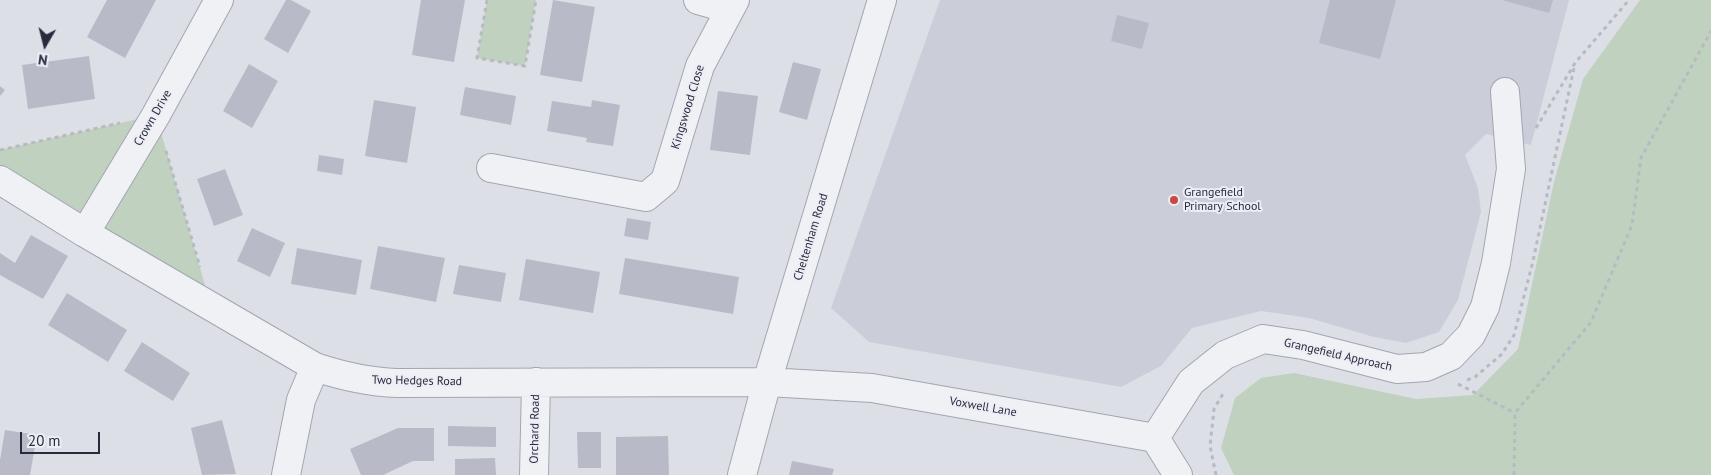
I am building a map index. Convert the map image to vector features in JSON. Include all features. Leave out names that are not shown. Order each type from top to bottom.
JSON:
[{"type":"street","name":"Crown Drive","points":[[84,233],[156,116],[218,0]]},
{"type":"street","name":"Kingswood Close","points":[[491,168],[646,197],[665,181],[700,66],[732,4],[698,0]]},
{"type":"street","name":"Cheltenham Road","points":[[742,475],[767,382],[882,0]]},
{"type":"street","name":"Grangefield Approach","points":[[1155,438],[1191,382],[1225,355],[1263,339],[1303,344],[1397,368],[1426,367],[1451,356],[1471,335],[1484,307],[1496,263],[1511,169],[1505,92]]},
{"type":"street","name":"Two Hedges Road","points":[[0,180],[84,233],[315,367],[349,377],[376,382],[767,382]]},
{"type":"street","points":[[286,475],[302,400],[315,367]]},
{"type":"street","name":"Orchard Road","points":[[534,475],[536,382]]},
{"type":"street","name":"Voxwell Lane","points":[[767,382],[872,388],[1155,438]]},
{"type":"street","points":[[1155,438],[1178,475]]},
{"type":"path","points":[[486,0],[477,58],[525,66],[536,0]]},
{"type":"path","points":[[1536,128],[1575,63],[1629,0]]},
{"type":"path","points":[[1514,475],[1515,413],[1590,322],[1632,225],[1641,158],[1711,30]]},
{"type":"path","points":[[1450,386],[1475,377],[1502,354],[1514,335],[1539,232],[1575,63]]},
{"type":"path","points":[[1458,383],[1515,413]]},
{"type":"path","points":[[1216,475],[1210,446],[1214,409],[1225,390]]},
{"type":"shaded area","name":"Grangefield Primary School","points":[[940,0],[1569,0],[1531,145],[1486,134],[1465,155],[1478,188],[1481,212],[1458,300],[1439,332],[1406,343],[1374,337],[1309,318],[1261,311],[1192,328],[1161,366],[1121,387],[869,342],[831,308]]},
{"type":"green space","points":[[487,0],[536,0],[525,66],[477,58]]},
{"type":"green space","points":[[1640,0],[1711,0],[1711,475],[1234,475],[1221,448],[1235,398],[1261,378],[1294,373],[1416,399],[1473,395],[1518,349],[1554,182],[1583,79]]},
{"type":"green space","points":[[156,115],[211,306],[0,179],[0,150]]},
{"type":"building","points":[[107,0],[156,0],[125,58],[87,37]]},
{"type":"building","points":[[286,0],[291,0],[311,11],[288,53],[264,39]]},
{"type":"building","points":[[421,0],[465,0],[454,62],[412,55]]},
{"type":"building","points":[[553,0],[595,7],[582,82],[540,75]]},
{"type":"building","points":[[1330,0],[1396,0],[1380,59],[1319,43]]},
{"type":"building","points":[[1502,0],[1553,0],[1549,13]]},
{"type":"building","points":[[1117,15],[1149,23],[1142,49],[1111,41]]},
{"type":"building","points":[[89,56],[95,99],[28,109],[22,65]]},
{"type":"building","points":[[793,62],[821,69],[807,120],[779,112]]},
{"type":"building","points":[[249,64],[278,81],[252,128],[223,111]]},
{"type":"building","points":[[0,86],[5,90],[0,96]]},
{"type":"building","points":[[465,87],[516,96],[511,125],[460,115]]},
{"type":"building","points":[[718,91],[758,96],[750,155],[710,150]]},
{"type":"building","points":[[374,100],[416,107],[407,163],[365,156]]},
{"type":"building","points":[[592,100],[620,105],[613,146],[586,142],[587,138],[547,131],[552,101],[591,107]]},
{"type":"building","points":[[319,155],[344,159],[342,175],[317,171]]},
{"type":"building","points":[[225,169],[243,215],[214,226],[197,179]]},
{"type":"building","points":[[627,218],[651,222],[648,240],[624,236]]},
{"type":"building","points":[[252,228],[285,243],[270,277],[237,261]]},
{"type":"building","points":[[31,235],[68,256],[43,299],[0,275],[0,253],[15,263]]},
{"type":"building","points":[[378,246],[445,258],[436,302],[370,289]]},
{"type":"building","points":[[297,248],[362,260],[356,295],[291,284]]},
{"type":"building","points":[[625,258],[739,277],[733,314],[619,294]]},
{"type":"building","points":[[526,259],[600,272],[593,313],[519,300]]},
{"type":"building","points":[[459,265],[506,273],[501,302],[453,294]]},
{"type":"building","points":[[67,293],[127,330],[108,362],[48,325]]},
{"type":"building","points":[[142,342],[190,373],[173,401],[124,371]]},
{"type":"building","points":[[222,420],[236,474],[202,475],[191,428]]},
{"type":"building","points":[[448,426],[496,427],[496,447],[448,446]]},
{"type":"building","points":[[398,428],[434,428],[434,461],[413,461],[383,475],[361,475],[350,449]]},
{"type":"building","points":[[5,430],[37,435],[30,475],[0,475],[0,460]]},
{"type":"building","points":[[577,432],[601,432],[601,468],[578,468]]},
{"type":"building","points":[[668,436],[669,475],[616,475],[616,437]]},
{"type":"building","points":[[495,458],[496,475],[455,475],[455,459]]},
{"type":"building","points":[[792,461],[834,469],[832,475],[789,475]]},
{"type":"place","name":"Grangefield Primary School","points":[[1174,200]]}]
